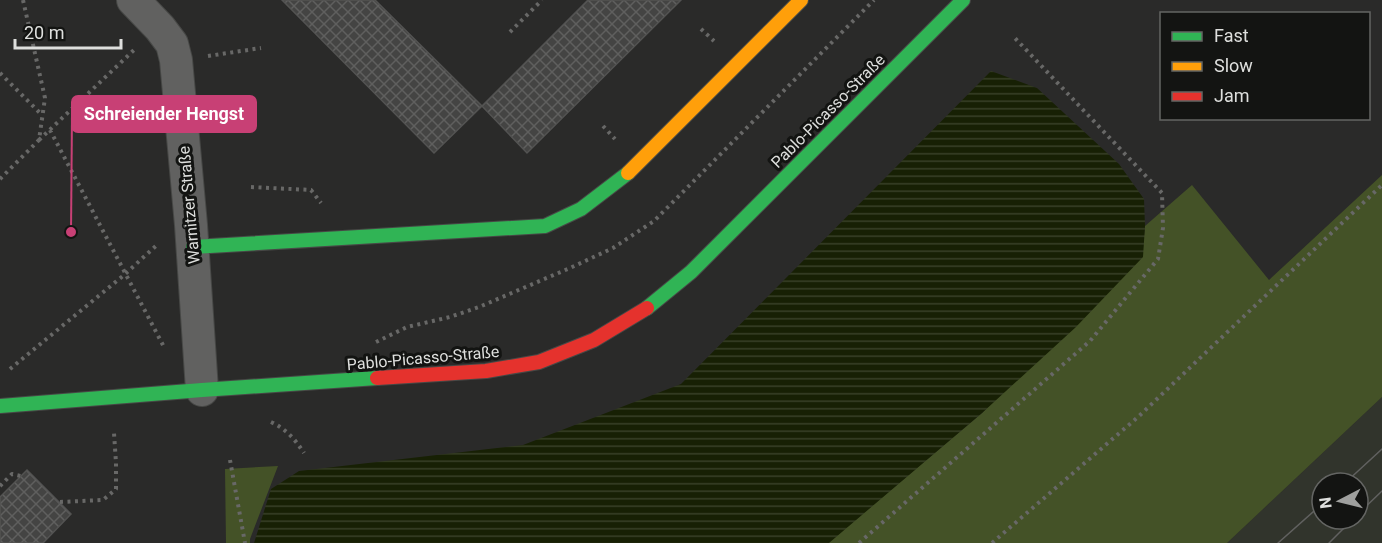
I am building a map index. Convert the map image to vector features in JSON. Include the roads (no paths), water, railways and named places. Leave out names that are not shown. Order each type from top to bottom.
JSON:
[{"type":"main road","points":[[192,236],[545,226],[581,209],[623,178],[801,0]]},
{"type":"main road","name":"Pablo-Picasso-Straße","points":[[0,406],[202,390],[486,372],[539,362],[594,340],[646,309],[691,272],[963,0]]},
{"type":"street","name":"Warnitzer Straße","points":[[133,0],[172,44],[176,60],[192,236],[202,390]]},
{"type":"tram line","points":[[1358,471],[1382,449]]},
{"type":"tram line","points":[[1370,502],[1382,491]]},
{"type":"tram line","points":[[1278,543],[1310,515]]},
{"type":"tram line","points":[[1329,543],[1341,531]]},
{"type":"place","name":"Schreiender Hengst","points":[[71,232]]}]
